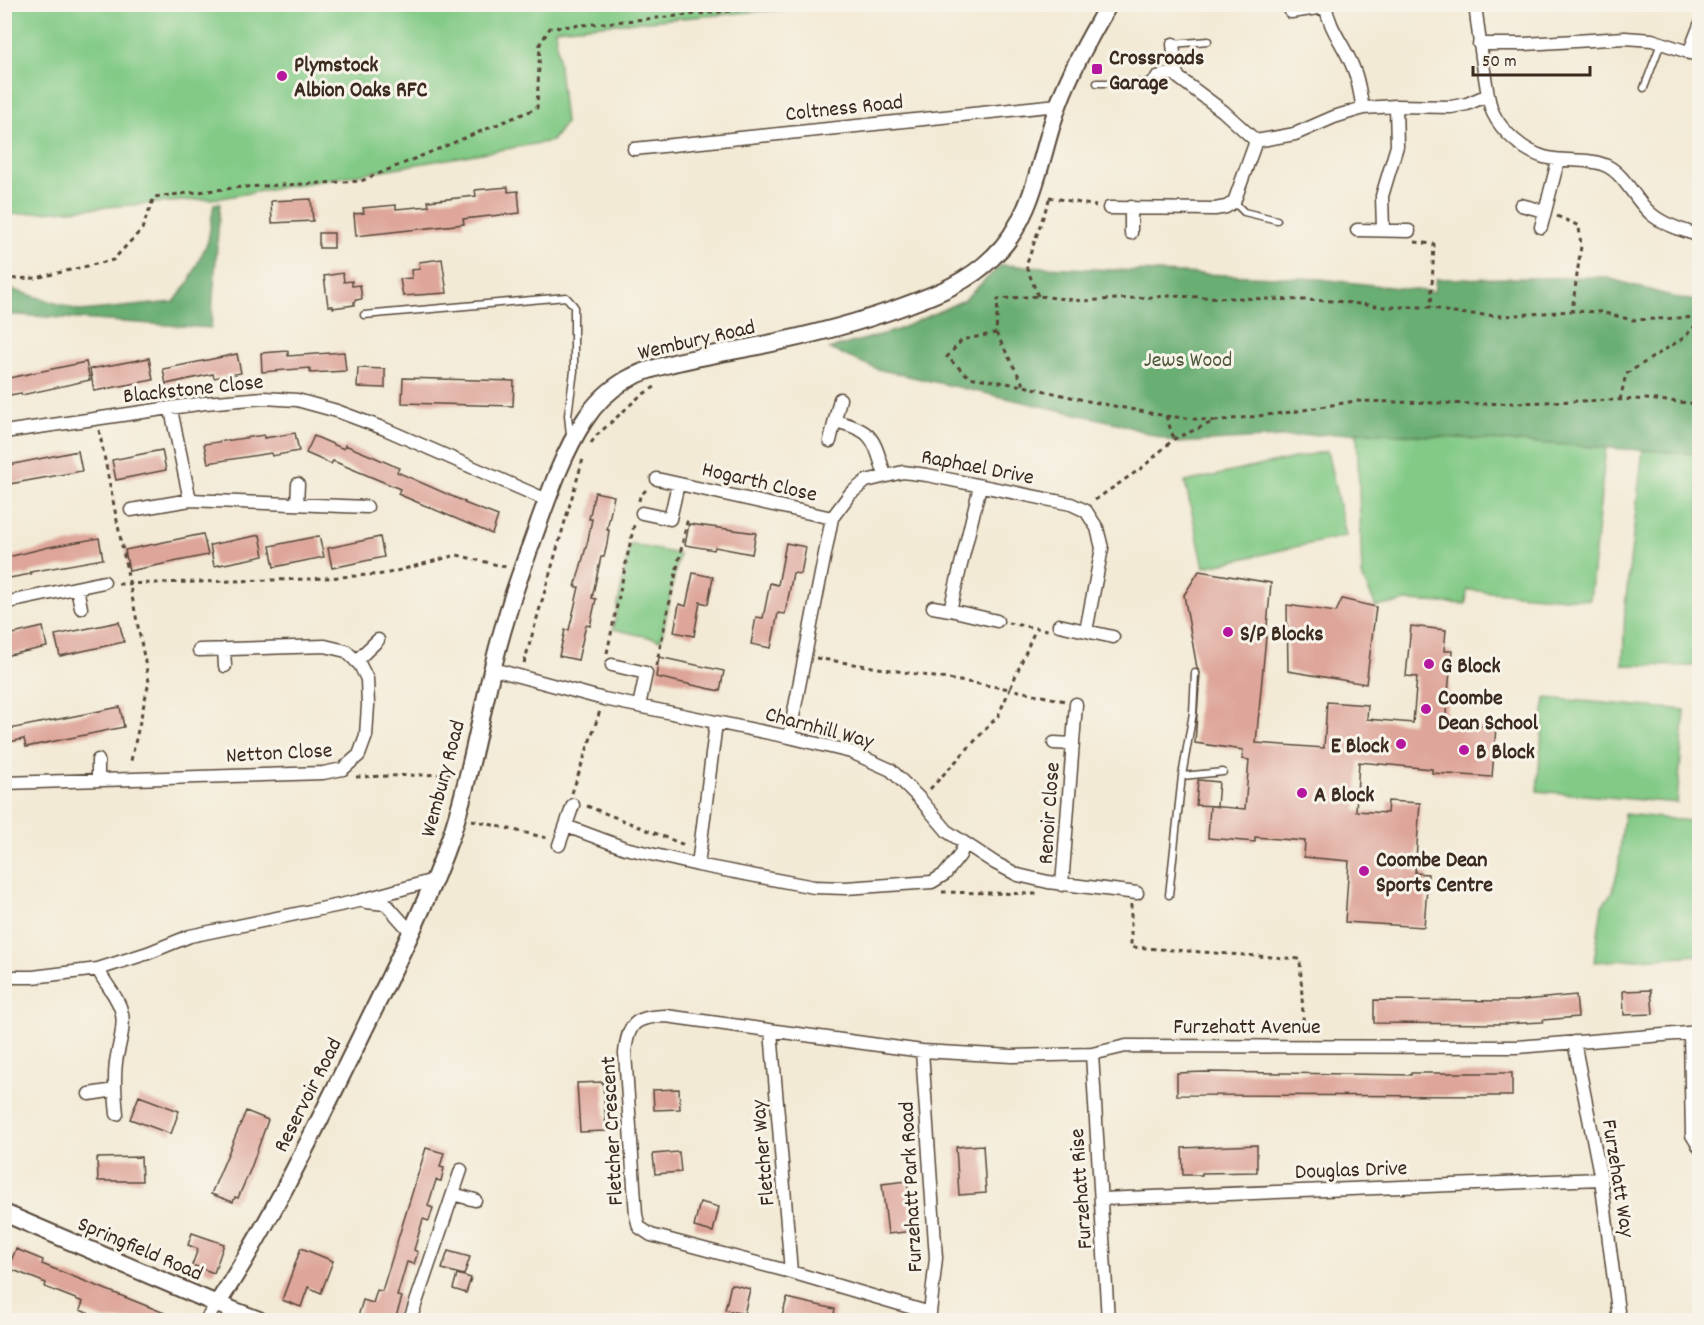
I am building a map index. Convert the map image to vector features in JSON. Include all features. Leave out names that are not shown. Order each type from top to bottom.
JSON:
[{"type":"street","name":"Wembury Road","points":[[434,880],[471,768],[505,620],[547,500],[577,449],[583,422],[596,404],[628,378],[677,362],[815,334],[876,316],[960,283],[996,255],[1009,239],[1024,213],[1058,105],[1071,74],[1109,4]]},
{"type":"street","points":[[1475,4],[1488,95],[1493,113],[1505,131],[1540,156],[1558,161],[1591,162],[1608,166],[1651,215],[1665,223],[1700,236]]},
{"type":"street","points":[[1292,12],[1325,6],[1331,30],[1345,50],[1355,72],[1363,108]]},
{"type":"street","points":[[1479,44],[1525,44],[1625,38],[1652,40],[1694,55],[1700,25]]},
{"type":"street","points":[[1173,44],[1176,72],[1179,78],[1223,111],[1256,141]]},
{"type":"street","points":[[1157,77],[1176,72]]},
{"type":"street","points":[[1256,141],[1295,134],[1334,117],[1363,108],[1451,107],[1467,104],[1488,95]]},
{"type":"street","name":"Coltness Road","points":[[634,149],[1058,105]]},
{"type":"street","points":[[1383,230],[1382,196],[1397,146],[1396,106]]},
{"type":"street","points":[[1109,208],[1215,209],[1226,207],[1234,202],[1256,141]]},
{"type":"street","points":[[1540,227],[1558,161]]},
{"type":"street","points":[[1521,205],[1544,211]]},
{"type":"street","points":[[1131,207],[1131,233]]},
{"type":"street","points":[[1357,230],[1409,231]]},
{"type":"street","name":"Blackstone Close","points":[[4,432],[171,410],[205,403],[264,398],[297,400],[337,411],[385,429],[547,500]]},
{"type":"street","points":[[830,441],[840,399]]},
{"type":"street","points":[[171,410],[190,500]]},
{"type":"street","points":[[835,421],[856,426],[871,436],[885,475]]},
{"type":"street","name":"Raphael Drive","points":[[789,737],[832,518],[850,494],[866,481],[903,472],[1071,504],[1086,511]]},
{"type":"street","name":"Hogarth Close","points":[[657,479],[832,518]]},
{"type":"street","points":[[297,504],[298,484]]},
{"type":"street","name":"Hogarth Close","points":[[670,519],[678,484]]},
{"type":"street","points":[[950,610],[980,486]]},
{"type":"street","points":[[130,510],[190,500],[367,507]]},
{"type":"street","points":[[1086,511],[1096,528],[1102,548],[1086,631]]},
{"type":"street","points":[[638,513],[670,519]]},
{"type":"street","points":[[4,603],[104,582]]},
{"type":"street","points":[[76,588],[81,608]]},
{"type":"street","points":[[933,607],[997,621]]},
{"type":"street","points":[[1059,625],[1113,637]]},
{"type":"street","points":[[199,650],[325,646],[346,651],[356,661],[378,640]]},
{"type":"street","points":[[224,649],[225,666]]},
{"type":"street","name":"Netton Close","points":[[4,783],[323,773],[343,769],[359,755],[366,736],[367,679],[356,661]]},
{"type":"street","points":[[612,665],[646,673],[639,706]]},
{"type":"street","name":"Charnhill Way","points":[[493,669],[604,699],[851,752],[871,759],[891,770],[948,832],[994,863],[1018,875],[1062,885],[1134,893]]},
{"type":"street","name":"Renoir Close","points":[[1062,885],[1076,704]]},
{"type":"street","points":[[698,865],[716,723]]},
{"type":"street","name":"Renoir Close","points":[[1054,742],[1073,744]]},
{"type":"street","points":[[98,760],[98,780]]},
{"type":"street","points":[[560,843],[571,802]]},
{"type":"street","points":[[566,826],[625,848],[698,865],[814,887],[846,888],[932,882],[945,874],[960,855],[964,844]]},
{"type":"street","points":[[4,977],[33,977],[98,969],[148,953],[190,936],[359,901],[434,880]]},
{"type":"street","name":"Reservoir Road","points":[[206,1320],[245,1261],[282,1192],[338,1082],[434,880]]},
{"type":"street","points":[[359,901],[386,904],[411,932]]},
{"type":"street","points":[[98,969],[118,1000],[123,1017],[116,1065],[117,1114]]},
{"type":"street","name":"Fletcher Crescent","points":[[922,1051],[666,1016],[647,1017],[633,1023],[627,1036],[625,1053],[636,1215],[639,1227],[651,1235],[791,1272],[928,1317]]},
{"type":"street","name":"Fletcher Way","points":[[771,1031],[791,1272]]},
{"type":"street","points":[[1695,1032],[1692,1135],[1700,1148]]},
{"type":"street","name":"Furzehatt Avenue","points":[[922,1051],[1012,1056],[1092,1054],[1126,1046],[1517,1047],[1695,1032]]},
{"type":"street","name":"Furzehatt Way","points":[[1574,1042],[1601,1179],[1618,1311],[1617,1320]]},
{"type":"street","name":"Furzehatt Park Road","points":[[922,1051],[936,1258],[928,1317]]},
{"type":"street","name":"Furzehatt Rise","points":[[1092,1054],[1108,1320]]},
{"type":"street","points":[[89,1094],[115,1090]]},
{"type":"street","points":[[410,1320],[461,1170]]},
{"type":"street","name":"Douglas Drive","points":[[1101,1199],[1601,1179]]},
{"type":"street","points":[[453,1194],[475,1200]]},
{"type":"street","name":"Springfield Road","points":[[4,1213],[217,1304],[260,1320]]},
{"type":"lane","points":[[1173,44],[1208,41]]},
{"type":"lane","points":[[1644,88],[1661,43]]},
{"type":"lane","points":[[1097,83],[1145,83],[1157,77]]},
{"type":"lane","points":[[1234,202],[1244,212],[1277,220]]},
{"type":"lane","points":[[364,315],[566,297],[574,306],[574,371],[568,415],[577,449]]},
{"type":"lane","points":[[1169,896],[1182,776],[1193,713],[1195,673]]},
{"type":"lane","points":[[1182,776],[1223,772]]},
{"type":"path","points":[[4,279],[36,278],[113,260],[142,229],[154,197],[243,187],[361,181],[537,108],[540,44],[550,28],[805,4]]},
{"type":"path","points":[[1031,193],[1109,208]]},
{"type":"path","points":[[1038,296],[1026,266],[1050,197]]},
{"type":"path","points":[[1544,211],[1578,226],[1581,246],[1572,311]]},
{"type":"path","points":[[1409,231],[1406,241],[1434,244],[1431,307]]},
{"type":"path","points":[[1024,386],[996,333],[998,298],[1038,296],[1083,300],[1169,296],[1335,301],[1384,307],[1431,307],[1453,313],[1503,316],[1572,311],[1601,312],[1632,320],[1700,319]]},
{"type":"path","points":[[1620,400],[1626,374],[1682,339],[1700,319]]},
{"type":"path","points":[[996,333],[962,340],[948,357],[969,377],[1024,386],[1166,416],[1215,421],[1292,412],[1355,401],[1479,404],[1646,399],[1700,404]]},
{"type":"path","points":[[590,445],[596,436],[640,396],[675,374],[677,362]]},
{"type":"path","points":[[1166,416],[1174,439]]},
{"type":"path","points":[[97,420],[149,682],[127,779]]},
{"type":"path","points":[[1086,511],[1096,499],[1143,467],[1174,439],[1215,421]]},
{"type":"path","points":[[520,676],[577,449]]},
{"type":"path","points":[[612,665],[605,663],[640,496],[657,479]]},
{"type":"path","points":[[646,673],[654,675],[687,522],[670,519]]},
{"type":"path","points":[[104,582],[128,585],[385,574],[457,555],[522,571]]},
{"type":"path","points":[[997,621],[1057,632],[1059,625]]},
{"type":"path","points":[[920,799],[998,717],[1036,628]]},
{"type":"path","points":[[806,656],[1010,689],[1076,704]]},
{"type":"path","points":[[604,699],[571,802],[700,850]]},
{"type":"path","points":[[343,769],[351,777],[454,774],[471,768]]},
{"type":"path","points":[[457,816],[560,843]]},
{"type":"path","points":[[932,882],[942,892],[1036,895],[1048,882]]},
{"type":"path","points":[[1134,893],[1131,947],[1300,959],[1304,1046]]},
{"type":"green space","name":"Plymstock Albion Oaks RFC","points":[[4,5],[834,5],[555,29],[565,123],[552,141],[221,198],[5,215]]},
{"type":"green space","points":[[220,203],[211,328],[5,314],[5,287],[81,311],[174,302],[189,282],[208,241],[214,204]]},
{"type":"green space","name":"Jews Wood","points":[[1001,265],[1320,279],[1434,292],[1436,279],[1604,277],[1681,299],[1699,301],[1699,454],[1366,432],[1177,443],[1117,423],[877,369],[829,349],[895,331],[964,300]]},
{"type":"green space","points":[[1375,431],[1606,446],[1590,600],[1467,590],[1466,604],[1407,601],[1376,607],[1362,576],[1357,432]]},
{"type":"green space","points":[[1643,449],[1699,454],[1699,666],[1623,665],[1625,606]]},
{"type":"green space","points":[[1327,451],[1346,536],[1204,567],[1185,482]]},
{"type":"green space","points":[[630,544],[679,554],[661,640],[613,629]]},
{"type":"green space","points":[[1545,698],[1685,710],[1677,803],[1537,791]]},
{"type":"green space","points":[[1624,814],[1699,822],[1699,955],[1594,962],[1602,906],[1612,892],[1618,870]]},
{"type":"building","points":[[508,187],[508,192],[518,191],[520,213],[463,219],[464,224],[356,236],[354,214],[364,213],[363,208],[396,205],[396,209],[429,206],[428,201],[476,196],[475,190]]},
{"type":"building","points":[[311,199],[313,221],[272,223],[271,201]]},
{"type":"building","points":[[319,233],[334,233],[334,248],[319,248]]},
{"type":"building","points":[[442,259],[447,293],[403,296],[400,279],[412,278],[411,270],[420,269],[419,262]]},
{"type":"building","points":[[343,273],[344,282],[352,281],[352,286],[360,285],[362,299],[356,300],[354,305],[333,308],[333,306],[328,306],[324,276]]},
{"type":"building","points":[[288,351],[288,356],[344,352],[346,371],[310,373],[310,368],[262,372],[261,353]]},
{"type":"building","points":[[237,354],[241,373],[214,378],[213,374],[166,384],[163,369]]},
{"type":"building","points":[[149,358],[153,380],[94,391],[90,369]]},
{"type":"building","points":[[86,362],[90,380],[22,395],[21,393],[4,396],[4,379]]},
{"type":"building","points":[[358,368],[385,369],[385,388],[357,387]]},
{"type":"building","points":[[403,378],[514,381],[513,406],[402,403]]},
{"type":"building","points":[[295,433],[299,451],[208,463],[204,444]]},
{"type":"building","points":[[314,436],[344,449],[345,445],[374,457],[399,468],[397,472],[498,516],[492,534],[398,494],[400,489],[333,461],[331,464],[306,453]]},
{"type":"building","points":[[162,450],[166,470],[116,480],[112,460]]},
{"type":"building","points":[[78,451],[82,471],[4,485],[4,466]]},
{"type":"building","points":[[595,492],[614,496],[607,530],[609,530],[607,544],[604,557],[601,557],[592,598],[596,599],[590,626],[586,625],[578,660],[559,656],[565,630],[569,630],[579,587],[575,587],[588,540],[592,519],[589,519]]},
{"type":"building","points":[[689,524],[756,533],[752,554],[715,547],[714,550],[685,545]]},
{"type":"building","points":[[203,534],[208,555],[129,571],[125,550]]},
{"type":"building","points":[[260,535],[264,556],[214,566],[210,545]]},
{"type":"building","points":[[319,536],[324,557],[274,567],[270,546]]},
{"type":"building","points":[[380,537],[384,557],[332,568],[328,548]]},
{"type":"building","points":[[99,538],[103,559],[4,579],[4,558]]},
{"type":"building","points":[[786,543],[806,547],[801,574],[793,573],[785,614],[778,613],[771,648],[751,644],[756,617],[763,618],[770,583],[778,585]]},
{"type":"building","points":[[1199,571],[1271,583],[1256,743],[1324,748],[1327,702],[1368,705],[1367,719],[1413,723],[1417,677],[1406,676],[1411,626],[1446,630],[1444,651],[1452,651],[1445,724],[1496,727],[1492,777],[1432,773],[1432,769],[1359,762],[1356,811],[1387,813],[1388,801],[1420,803],[1415,873],[1428,874],[1424,927],[1345,922],[1349,861],[1304,857],[1305,841],[1255,837],[1255,842],[1208,838],[1210,806],[1245,809],[1249,760],[1242,759],[1243,750],[1195,743],[1200,673],[1197,668],[1184,595]]},
{"type":"building","points":[[693,573],[713,577],[708,604],[700,602],[694,636],[674,632],[679,604],[686,606]]},
{"type":"building","points":[[1342,599],[1376,607],[1366,684],[1288,671],[1287,605],[1336,612]]},
{"type":"building","points":[[119,622],[124,642],[60,656],[55,635]]},
{"type":"building","points":[[43,627],[47,647],[4,656],[4,636]]},
{"type":"building","points":[[659,657],[724,671],[720,691],[656,677]]},
{"type":"building","points":[[120,707],[124,727],[26,747],[24,739],[4,743],[4,730]]},
{"type":"building","points":[[1198,780],[1219,782],[1217,806],[1196,805]]},
{"type":"building","points":[[1651,990],[1653,1014],[1624,1015],[1623,991]]},
{"type":"building","points":[[1576,995],[1578,1017],[1543,1020],[1543,1022],[1374,1023],[1374,1000],[1515,1001]]},
{"type":"building","points":[[1177,1073],[1411,1075],[1411,1073],[1512,1073],[1512,1096],[1177,1095]]},
{"type":"building","points":[[603,1082],[606,1131],[580,1132],[577,1083]]},
{"type":"building","points":[[679,1089],[680,1109],[654,1110],[653,1090]]},
{"type":"building","points":[[139,1096],[179,1111],[171,1134],[130,1119]]},
{"type":"building","points":[[246,1111],[268,1120],[251,1168],[238,1198],[235,1197],[233,1202],[211,1194]]},
{"type":"building","points":[[983,1145],[986,1193],[959,1195],[956,1147]]},
{"type":"building","points":[[1257,1145],[1257,1172],[1183,1175],[1182,1148]]},
{"type":"building","points":[[426,1148],[444,1153],[440,1167],[444,1168],[441,1181],[436,1180],[428,1206],[433,1208],[429,1221],[423,1219],[414,1250],[418,1252],[414,1264],[407,1262],[397,1296],[402,1297],[395,1320],[357,1320],[363,1300],[373,1303],[377,1290],[382,1291]]},
{"type":"building","points":[[679,1152],[681,1172],[655,1174],[653,1154]]},
{"type":"building","points":[[141,1157],[142,1181],[98,1181],[97,1158]]},
{"type":"building","points":[[907,1181],[913,1231],[888,1234],[882,1184]]},
{"type":"building","points":[[700,1202],[719,1207],[713,1232],[694,1227]]},
{"type":"building","points":[[192,1233],[224,1244],[214,1273],[192,1265],[198,1249],[188,1245]]},
{"type":"building","points":[[301,1248],[333,1261],[321,1293],[308,1287],[301,1307],[282,1300]]},
{"type":"building","points":[[16,1249],[43,1260],[42,1264],[182,1320],[105,1320],[80,1310],[83,1302],[45,1287],[46,1283],[8,1268]]},
{"type":"building","points":[[448,1251],[470,1257],[464,1275],[442,1269]]},
{"type":"building","points":[[457,1274],[471,1278],[466,1293],[453,1289]]},
{"type":"building","points":[[731,1284],[750,1289],[744,1314],[725,1310]]},
{"type":"building","points":[[787,1298],[835,1309],[833,1320],[781,1320]]},
{"type":"place","name":"Crossroads Garage","points":[[1097,69]]},
{"type":"place","name":"Plymstock Albion Oaks RFC","points":[[282,76]]},
{"type":"place","name":"S/P Blocks","points":[[1228,632]]},
{"type":"place","name":"G Block","points":[[1429,664]]},
{"type":"place","name":"Coombe Dean School","points":[[1426,709]]},
{"type":"place","name":"E Block","points":[[1401,744]]},
{"type":"place","name":"B Block","points":[[1464,750]]},
{"type":"place","name":"A Block","points":[[1302,793]]},
{"type":"place","name":"Coombe Dean Sports Centre","points":[[1364,871]]}]
